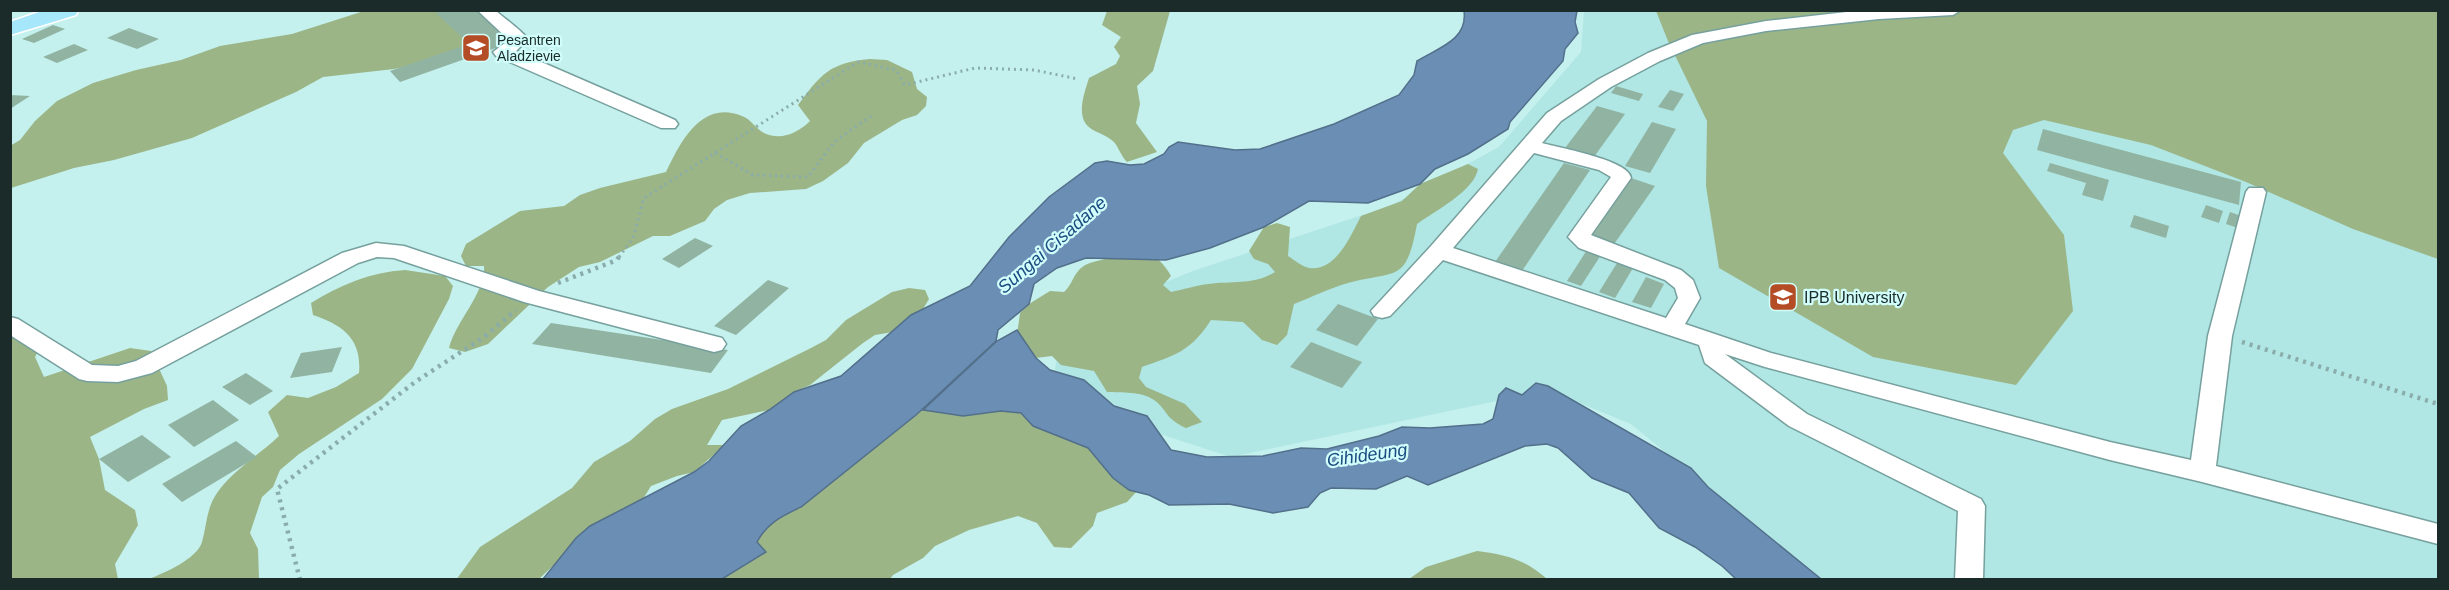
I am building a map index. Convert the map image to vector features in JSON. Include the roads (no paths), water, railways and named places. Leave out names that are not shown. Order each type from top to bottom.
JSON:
[{"type":"main road","points":[[10,29],[68,10]]},
{"type":"street","points":[[485,10],[509,33],[519,39],[502,52],[668,124]]},
{"type":"street","points":[[1382,311],[1554,117],[1605,83],[1654,57],[1698,39],[1766,26],[1953,10]]},
{"type":"street","points":[[1530,146],[1606,166],[1621,174],[1621,178],[1579,237],[1587,243],[1673,275],[1685,285],[1689,298],[1671,328]]},
{"type":"street","points":[[2202,472],[2220,336],[2256,192]]},
{"type":"street","points":[[10,324],[87,373],[118,374],[144,367],[350,258],[376,250],[396,251],[532,297],[714,344]]},
{"type":"street","points":[[1438,250],[1710,341],[1822,375],[2439,534]]},
{"type":"street","points":[[1710,341],[1713,357],[1798,420],[1972,506],[1974,578]]},
{"type":"water","name":"Sungai Cisadane","points":[[1464,11],[1577,11],[1575,22],[1578,33],[1565,49],[1563,61],[1510,122],[1508,129],[1468,154],[1435,169],[1420,184],[1368,203],[1309,201],[1264,227],[1210,248],[1166,260],[1086,258],[1057,268],[1034,284],[1029,304],[998,330],[996,341],[916,415],[801,507],[770,525],[757,542],[766,552],[722,579],[543,579],[576,538],[590,526],[694,472],[709,461],[741,426],[794,392],[841,376],[911,315],[970,286],[1009,237],[1049,197],[1095,163],[1107,161],[1130,165],[1144,164],[1164,154],[1169,147],[1178,142],[1235,150],[1260,149],[1334,124],[1399,95],[1414,75],[1417,61],[1450,42],[1456,36],[1464,21]]},
{"type":"water","name":"Cihideung","points":[[1017,330],[1036,358],[1050,370],[1084,380],[1114,406],[1147,416],[1171,450],[1207,457],[1263,456],[1301,448],[1327,449],[1379,436],[1402,427],[1430,428],[1483,424],[1493,419],[1499,395],[1506,388],[1522,395],[1536,383],[1548,386],[1691,468],[1708,487],[1821,579],[1736,579],[1695,547],[1659,528],[1629,493],[1592,478],[1558,448],[1547,444],[1525,446],[1428,485],[1407,476],[1376,489],[1331,488],[1320,493],[1308,507],[1273,513],[1229,504],[1169,505],[1149,495],[1129,490],[1113,478],[1088,448],[1033,426],[1021,413],[1001,411],[963,416],[923,410],[997,341]]},
{"type":"place","name":"Pesantren Aladzievie","points":[[476,48]]},
{"type":"place","name":"IPB University","points":[[1783,297]]}]
